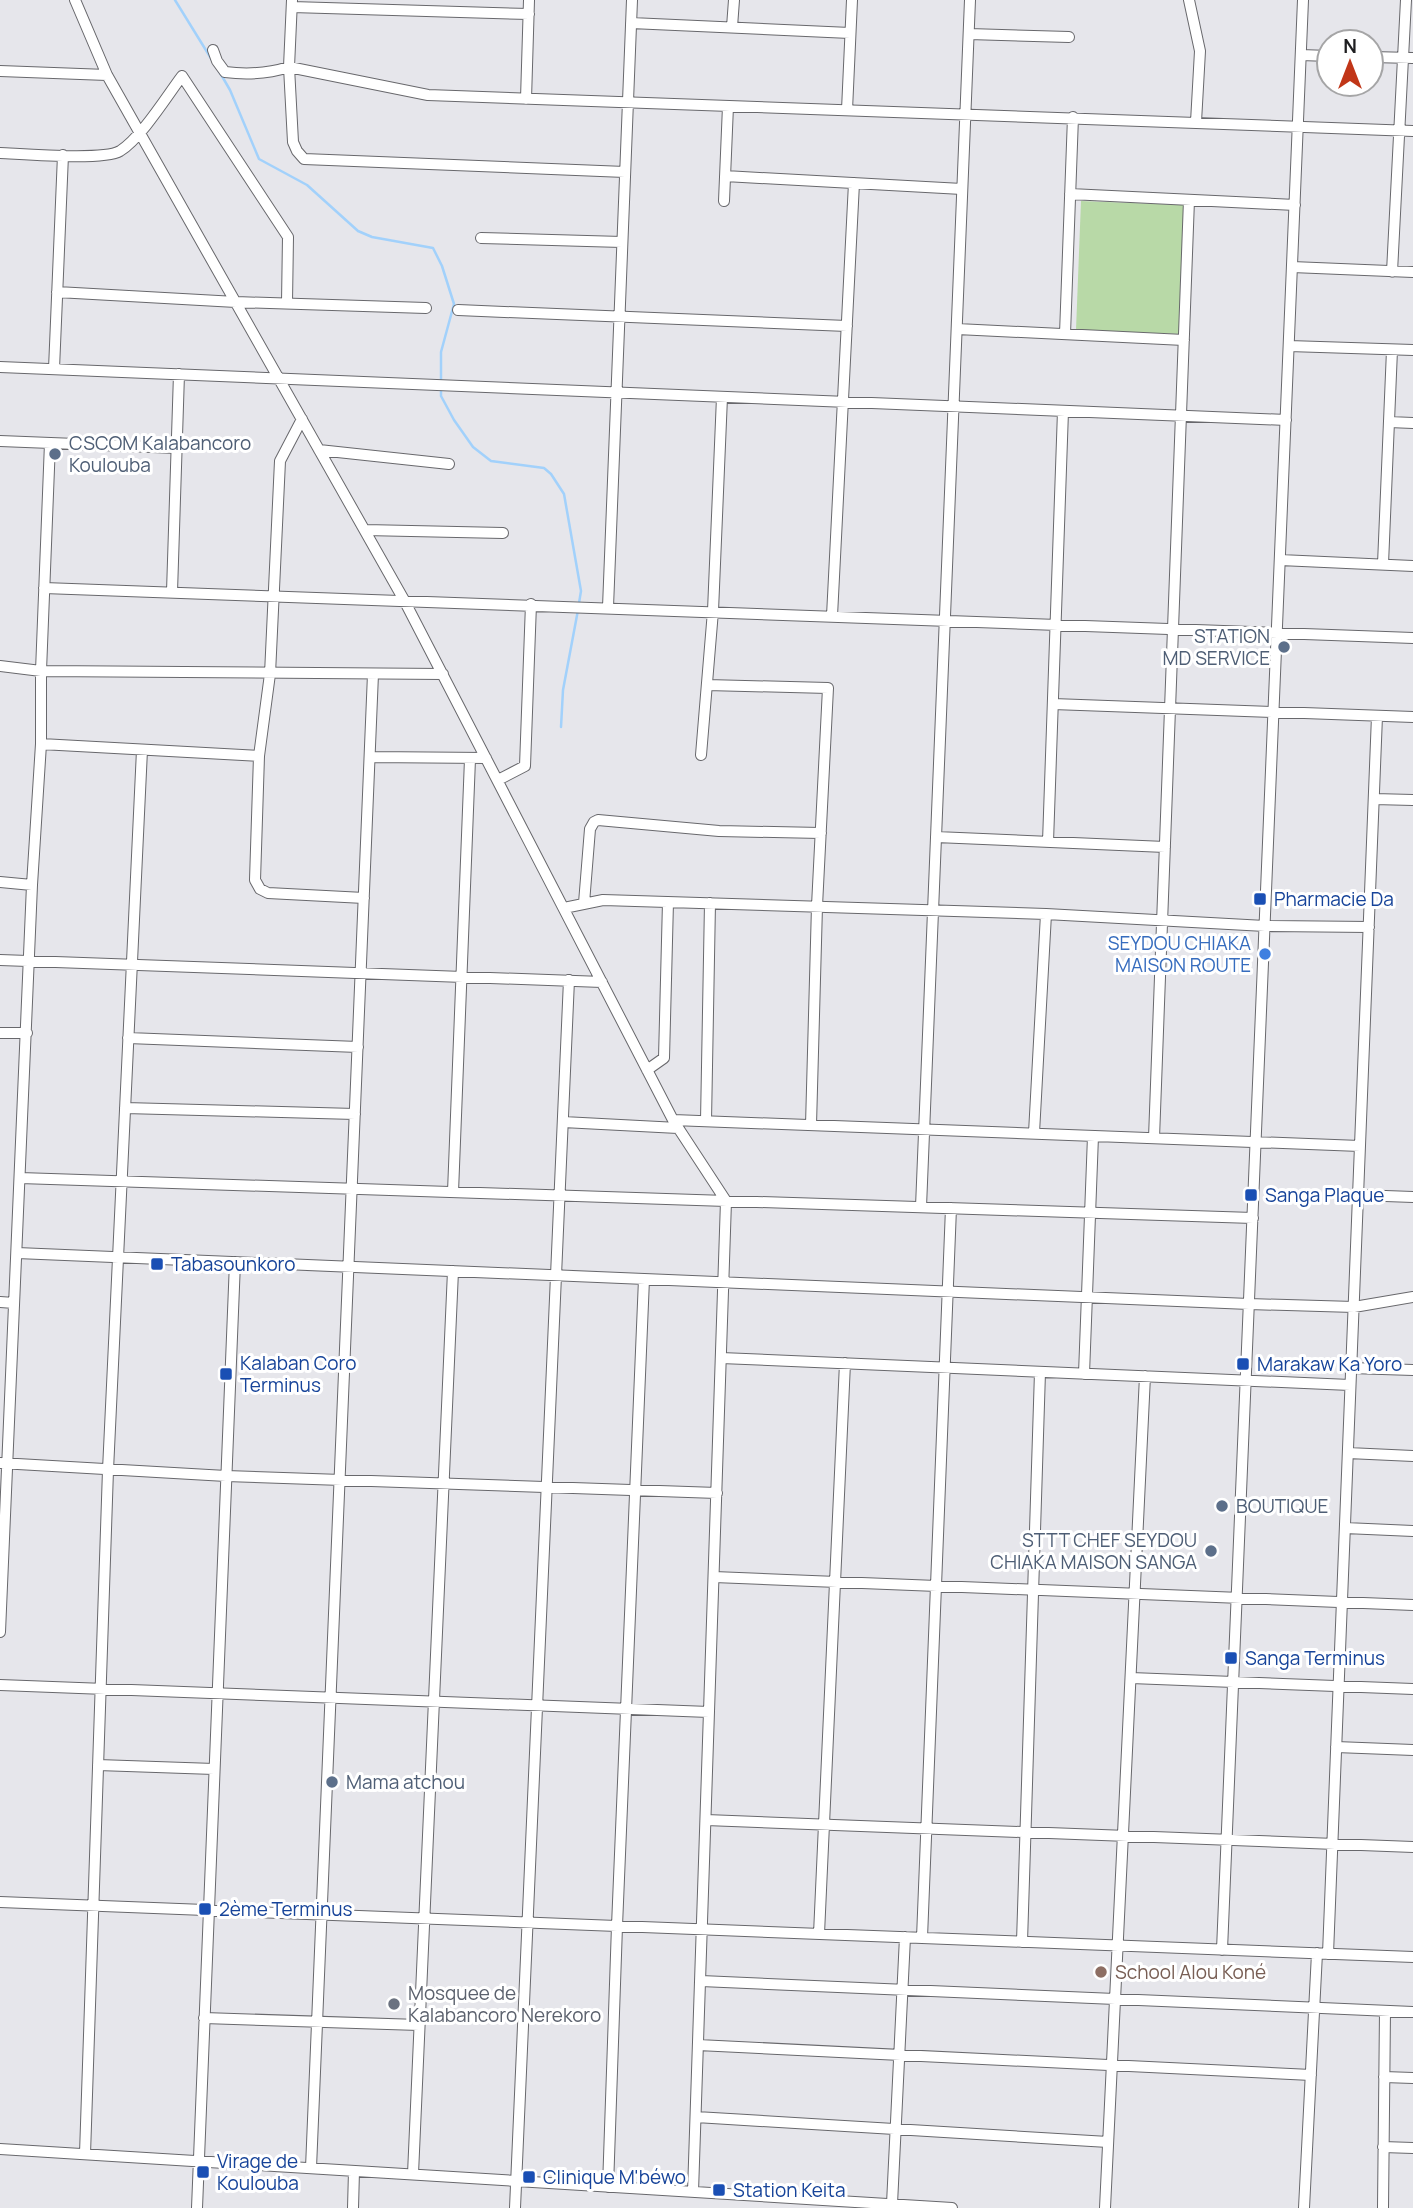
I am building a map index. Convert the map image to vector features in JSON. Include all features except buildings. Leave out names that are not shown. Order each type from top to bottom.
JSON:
[{"type":"street","points":[[75,0],[107,75],[404,600],[675,1124],[726,1201],[694,2192]]},
{"type":"street","points":[[526,99],[529,0]]},
{"type":"street","points":[[608,607],[632,0]]},
{"type":"street","points":[[732,27],[734,0]]},
{"type":"street","points":[[846,110],[852,0]]},
{"type":"street","points":[[921,1207],[970,0]]},
{"type":"street","points":[[1189,0],[1200,51],[1196,122]]},
{"type":"street","points":[[1222,1950],[1303,0]]},
{"type":"street","points":[[1392,272],[1399,131],[1408,58],[1406,0]]},
{"type":"street","points":[[528,14],[401,5],[292,4],[289,67],[293,142],[297,151],[304,159],[625,172]]},
{"type":"street","points":[[631,23],[850,33]]},
{"type":"street","points":[[969,34],[1069,37]]},
{"type":"street","points":[[213,50],[225,72],[247,75],[272,73],[289,67],[428,95],[1413,131]]},
{"type":"street","points":[[1301,55],[1315,56]]},
{"type":"street","points":[[1385,57],[1408,58]]},
{"type":"street","points":[[0,71],[107,75]]},
{"type":"street","points":[[0,153],[63,155],[120,151],[139,132],[182,76],[288,237],[287,302]]},
{"type":"street","points":[[724,201],[729,106]]},
{"type":"street","points":[[1065,334],[1073,117]]},
{"type":"street","points":[[54,369],[63,155]]},
{"type":"street","points":[[725,176],[962,189]]},
{"type":"street","points":[[832,616],[854,183]]},
{"type":"street","points":[[1070,194],[1295,205]]},
{"type":"street","points":[[1154,1138],[1189,200]]},
{"type":"street","points":[[481,238],[622,242]]},
{"type":"street","points":[[1292,267],[1413,272]]},
{"type":"street","points":[[57,292],[236,302],[426,308]]},
{"type":"street","points":[[458,310],[846,326]]},
{"type":"street","points":[[957,329],[1184,340]]},
{"type":"street","points":[[1289,346],[1413,351]]},
{"type":"street","points":[[1383,564],[1392,350]]},
{"type":"street","points":[[0,367],[1286,420]]},
{"type":"street","points":[[172,592],[179,374]]},
{"type":"street","points":[[701,755],[713,611],[722,397]]},
{"type":"street","points":[[1048,842],[1063,411]]},
{"type":"street","points":[[302,419],[280,461],[270,674],[259,756],[255,880],[257,885],[268,893],[364,898]]},
{"type":"street","points":[[1389,422],[1413,423]]},
{"type":"street","points":[[0,441],[177,448]]},
{"type":"street","points":[[0,1632],[3,1463],[17,1254],[32,884],[41,744],[41,671],[50,443]]},
{"type":"street","points":[[319,450],[449,464]]},
{"type":"street","points":[[365,530],[503,533]]},
{"type":"street","points":[[1280,560],[1413,566]]},
{"type":"street","points":[[44,588],[1413,638]]},
{"type":"street","points":[[498,780],[525,766],[530,604]]},
{"type":"street","points":[[0,666],[41,671],[443,674]]},
{"type":"street","points":[[311,2168],[373,674]]},
{"type":"street","points":[[707,685],[828,688],[817,906],[811,1125]]},
{"type":"street","points":[[1053,704],[1413,717]]},
{"type":"street","points":[[1304,2208],[1314,2008],[1332,1844],[1377,716]]},
{"type":"street","points":[[41,744],[259,756]]},
{"type":"street","points":[[85,2154],[108,1470],[142,750]]},
{"type":"street","points":[[370,757],[486,758]]},
{"type":"street","points":[[453,1192],[470,759]]},
{"type":"street","points":[[1374,799],[1413,800]]},
{"type":"street","points":[[584,903],[590,829],[598,820],[719,831],[821,833]]},
{"type":"street","points":[[936,837],[1165,846]]},
{"type":"street","points":[[0,882],[32,884]]},
{"type":"street","points":[[564,908],[603,900],[1046,914],[1265,926],[1369,927]]},
{"type":"street","points":[[647,1070],[664,1058],[668,902]]},
{"type":"street","points":[[706,1121],[710,903]]},
{"type":"street","points":[[1034,1133],[1046,914]]},
{"type":"street","points":[[0,960],[602,982]]},
{"type":"street","points":[[515,2208],[569,981]]},
{"type":"street","points":[[0,1033],[27,1034]]},
{"type":"street","points":[[128,1038],[358,1046]]},
{"type":"street","points":[[125,1108],[355,1114]]},
{"type":"street","points":[[563,1122],[675,1124],[706,1121],[1360,1146]]},
{"type":"street","points":[[1084,1374],[1093,1136]]},
{"type":"street","points":[[20,1178],[1253,1218]]},
{"type":"street","points":[[1358,1195],[1413,1197]]},
{"type":"street","points":[[922,1938],[951,1208]]},
{"type":"street","points":[[17,1254],[1249,1304],[1354,1307],[1413,1297]]},
{"type":"street","points":[[197,2208],[235,1262]]},
{"type":"street","points":[[413,2174],[453,1271]]},
{"type":"street","points":[[608,2187],[643,1279]]},
{"type":"street","points":[[0,1302],[14,1303]]},
{"type":"street","points":[[721,1358],[1350,1385]]},
{"type":"street","points":[[819,1934],[845,1363]]},
{"type":"street","points":[[1351,1368],[1413,1370]]},
{"type":"street","points":[[1022,1942],[1040,1372]]},
{"type":"street","points":[[1105,2208],[1145,1376]]},
{"type":"street","points":[[1348,1453],[1413,1456]]},
{"type":"street","points":[[3,1463],[340,1481],[717,1493]]},
{"type":"street","points":[[1345,1528],[1413,1531]]},
{"type":"street","points":[[714,1577],[1413,1605]]},
{"type":"street","points":[[1130,1678],[1413,1689]]},
{"type":"street","points":[[0,1685],[709,1712]]},
{"type":"street","points":[[1336,1747],[1413,1751]]},
{"type":"street","points":[[98,1765],[214,1769]]},
{"type":"street","points":[[706,1820],[1413,1847]]},
{"type":"street","points":[[0,1902],[1413,1957]]},
{"type":"street","points":[[892,2204],[905,1937]]},
{"type":"street","points":[[701,1981],[1413,2012]]},
{"type":"street","points":[[1383,2208],[1385,2011]]},
{"type":"street","points":[[204,2018],[419,2025]]},
{"type":"street","points":[[698,2045],[1311,2076]]},
{"type":"street","points":[[1384,2077],[1413,2078]]},
{"type":"street","points":[[696,2117],[1108,2142]]},
{"type":"street","points":[[1383,2147],[1413,2148]]},
{"type":"street","points":[[0,2149],[694,2192],[787,2203],[892,2204],[952,2208]]},
{"type":"street","points":[[352,2208],[354,2171]]},
{"type":"green space","points":[[1081,201],[1184,205],[1179,334],[1076,330]]},
{"type":"waterway","points":[[175,0],[212,60]]},
{"type":"waterway","points":[[219,71],[230,90],[259,159],[307,185],[358,231],[372,237],[433,248],[442,266],[454,304],[441,352],[441,383]]},
{"type":"waterway","points":[[441,390],[441,396],[454,420],[473,447],[491,461],[544,468],[564,494],[581,591],[579,603]]},
{"type":"waterway","points":[[561,727],[563,690],[578,610]]},
{"type":"place","name":"CSCOM Kalabancoro Koulouba","points":[[55,454]]},
{"type":"place","name":"STATION MD SERVICE","points":[[1284,647]]},
{"type":"place","name":"Pharmacie Da","points":[[1260,899]]},
{"type":"place","name":"SEYDOU CHIAKA MAISON ROUTE","points":[[1265,954]]},
{"type":"place","name":"Sanga Plaque","points":[[1251,1195]]},
{"type":"place","name":"Tabasounkoro","points":[[157,1264]]},
{"type":"place","name":"Marakaw Ka Yoro","points":[[1243,1364]]},
{"type":"place","name":"Kalaban Coro Terminus","points":[[226,1374]]},
{"type":"place","name":"BOUTIQUE","points":[[1222,1506]]},
{"type":"place","name":"STTT CHEF SEYDOU CHIAKA MAISON SANGA","points":[[1211,1551]]},
{"type":"place","name":"Sanga Terminus","points":[[1231,1658]]},
{"type":"place","name":"Mama atchou","points":[[332,1782]]},
{"type":"place","name":"2ème Terminus","points":[[205,1909]]},
{"type":"place","name":"School Alou Koné","points":[[1101,1972]]},
{"type":"place","name":"Mosquee de Kalabancoro Nerekoro","points":[[394,2004]]},
{"type":"place","name":"Virage de Koulouba","points":[[203,2172]]},
{"type":"place","name":"Clinique M'béwo","points":[[529,2177]]},
{"type":"place","name":"Station Keita","points":[[719,2190]]}]
